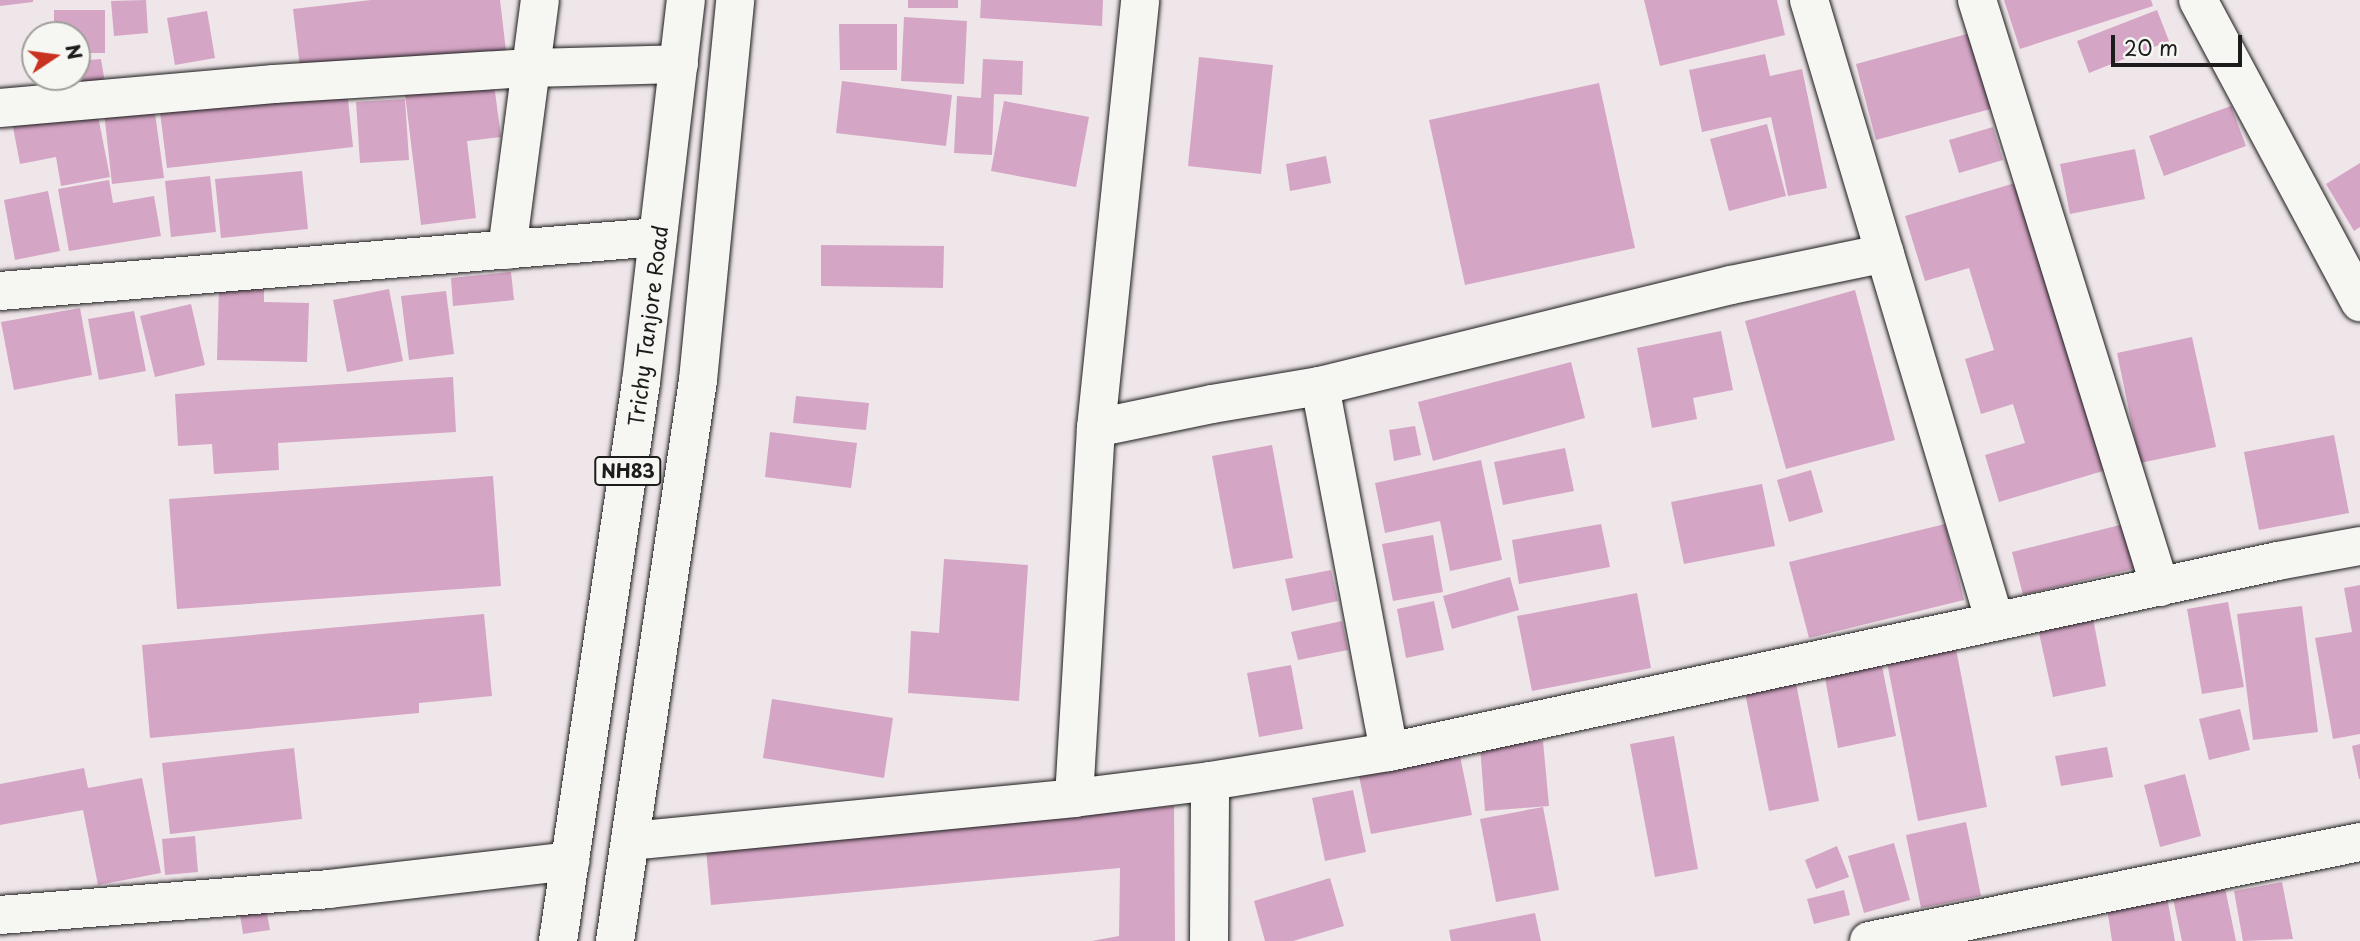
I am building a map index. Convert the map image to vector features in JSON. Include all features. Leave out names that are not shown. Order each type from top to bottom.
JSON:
[{"type":"main road","points":[[507,250],[541,0]]},
{"type":"main road","name":"Trichy Tanjore Road","points":[[558,941],[641,382],[686,0]]},
{"type":"main road","name":"NH83","points":[[615,941],[698,380],[735,0]]},
{"type":"main road","points":[[1074,797],[1096,428],[1140,0]]},
{"type":"main road","points":[[1809,0],[1995,622]]},
{"type":"main road","points":[[1977,0],[2160,587]]},
{"type":"main road","points":[[2198,0],[2360,302]]},
{"type":"main road","points":[[0,108],[274,84],[531,68],[679,64]]},
{"type":"main road","points":[[0,291],[658,237]]},
{"type":"main road","points":[[1096,428],[1212,404],[1320,386],[1731,285],[1885,253]]},
{"type":"main road","points":[[1320,386],[1389,752]]},
{"type":"main road","points":[[630,841],[1074,797],[1210,781],[1389,752],[2360,546]]},
{"type":"main road","points":[[1209,941],[1210,781]]},
{"type":"main road","points":[[1869,941],[2360,842]]},
{"type":"main road","points":[[0,915],[329,889],[570,861]]},
{"type":"building","points":[[0,0],[33,0],[33,2],[0,6]]},
{"type":"building","points":[[146,0],[148,33],[114,36],[111,1]]},
{"type":"building","points":[[371,0],[500,0],[506,51],[301,76],[293,9]]},
{"type":"building","points":[[908,0],[958,0],[958,8],[908,8]]},
{"type":"building","points":[[981,0],[1103,0],[1102,26],[980,18]]},
{"type":"building","points":[[1644,0],[1777,0],[1785,35],[1660,66]]},
{"type":"building","points":[[2004,0],[2151,0],[2153,6],[2020,49]]},
{"type":"building","points":[[54,10],[105,10],[105,53],[91,53],[91,21],[54,21]]},
{"type":"building","points":[[2157,10],[2169,41],[2089,73],[2077,41]]},
{"type":"building","points":[[207,11],[215,58],[175,65],[167,18]]},
{"type":"building","points":[[904,17],[967,21],[964,84],[901,81]]},
{"type":"building","points":[[839,24],[897,24],[897,70],[840,70]]},
{"type":"building","points":[[1978,31],[1998,107],[1876,140],[1856,64]]},
{"type":"building","points":[[1765,54],[1770,76],[1802,69],[1827,188],[1788,196],[1771,117],[1702,132],[1689,70]]},
{"type":"building","points":[[1199,57],[1273,65],[1261,174],[1188,166]]},
{"type":"building","points":[[101,59],[105,83],[91,85],[91,60]]},
{"type":"building","points":[[983,59],[1023,61],[1022,95],[994,94],[992,155],[954,153],[957,96],[981,98]]},
{"type":"building","points":[[842,81],[952,95],[946,146],[836,133]]},
{"type":"building","points":[[1599,83],[1635,248],[1465,285],[1429,120]]},
{"type":"building","points":[[494,84],[501,137],[467,141],[476,218],[421,225],[405,94]]},
{"type":"building","points":[[347,90],[353,147],[167,168],[160,112]]},
{"type":"building","points":[[405,99],[409,160],[360,163],[356,102]]},
{"type":"building","points":[[1004,101],[1089,117],[1076,187],[991,171]]},
{"type":"building","points":[[96,106],[110,177],[61,186],[56,157],[20,164],[12,122]]},
{"type":"building","points":[[154,106],[164,178],[112,184],[104,112]]},
{"type":"building","points":[[2231,106],[2246,146],[2164,176],[2149,136]]},
{"type":"building","points":[[1767,124],[1786,196],[1729,211],[1710,139]]},
{"type":"building","points":[[1993,127],[2003,160],[1959,173],[1949,140]]},
{"type":"building","points":[[2135,149],[2145,199],[2070,214],[2060,164]]},
{"type":"building","points":[[1326,156],[1331,183],[1290,191],[1286,164]]},
{"type":"building","points":[[2360,163],[2360,227],[2354,231],[2326,184]]},
{"type":"building","points":[[302,171],[308,229],[221,238],[215,179]]},
{"type":"building","points":[[210,176],[216,232],[171,237],[165,181]]},
{"type":"building","points":[[109,180],[113,203],[154,196],[161,236],[69,251],[58,189]]},
{"type":"building","points":[[2025,180],[2113,468],[1999,502],[1985,455],[2025,443],[2013,404],[1981,414],[1965,359],[1994,350],[1969,268],[1925,281],[1905,216]]},
{"type":"building","points":[[48,191],[60,251],[15,260],[4,200]]},
{"type":"building","points":[[821,245],[944,246],[943,288],[821,286]]},
{"type":"building","points":[[511,272],[514,300],[453,306],[451,278]]},
{"type":"building","points":[[219,285],[264,287],[264,302],[309,303],[307,362],[217,360]]},
{"type":"building","points":[[389,289],[403,361],[347,372],[333,300]]},
{"type":"building","points":[[1855,290],[1895,440],[1786,469],[1745,321]]},
{"type":"building","points":[[446,291],[454,354],[409,360],[401,296]]},
{"type":"building","points":[[191,304],[205,365],[155,377],[140,316]]},
{"type":"building","points":[[80,308],[92,375],[14,390],[1,322]]},
{"type":"building","points":[[134,311],[146,371],[99,380],[88,319]]},
{"type":"building","points":[[1721,331],[1733,390],[1693,398],[1697,419],[1652,428],[1637,348]]},
{"type":"building","points":[[2192,337],[2216,447],[2140,463],[2117,353]]},
{"type":"building","points":[[1571,362],[1585,418],[1433,461],[1418,402]]},
{"type":"building","points":[[453,377],[456,432],[278,443],[279,470],[214,474],[212,444],[178,446],[175,394]]},
{"type":"building","points":[[796,396],[869,403],[866,430],[793,423]]},
{"type":"building","points":[[1415,426],[1421,455],[1394,461],[1389,430]]},
{"type":"building","points":[[770,432],[857,443],[851,488],[765,477]]},
{"type":"building","points":[[2334,435],[2349,513],[2259,530],[2244,452]]},
{"type":"building","points":[[1272,445],[1293,558],[1233,569],[1212,456]]},
{"type":"building","points":[[1565,448],[1574,491],[1503,505],[1494,462]]},
{"type":"building","points":[[1481,460],[1502,560],[1450,571],[1440,521],[1385,533],[1375,483]]},
{"type":"building","points":[[1811,470],[1823,512],[1789,522],[1777,480]]},
{"type":"building","points":[[493,476],[501,586],[177,609],[169,499]]},
{"type":"building","points":[[1762,484],[1775,546],[1684,564],[1671,502]]},
{"type":"building","points":[[1601,524],[1610,567],[1519,584],[1512,540]]},
{"type":"building","points":[[1945,524],[1964,600],[1809,638],[1789,562]]},
{"type":"building","points":[[2124,524],[2136,568],[2023,595],[2012,552]]},
{"type":"building","points":[[1433,535],[1443,592],[1393,601],[1382,544]]},
{"type":"building","points":[[944,559],[1028,565],[1019,701],[908,693],[911,631],[939,633]]},
{"type":"building","points":[[1331,570],[1338,601],[1292,611],[1285,579]]},
{"type":"building","points":[[1510,577],[1519,610],[1452,629],[1443,596]]},
{"type":"building","points":[[2360,585],[2360,734],[2333,739],[2315,638],[2352,632],[2344,588]]},
{"type":"building","points":[[1637,593],[1651,668],[1532,691],[1517,616]]},
{"type":"building","points":[[1434,601],[1444,650],[1406,658],[1397,609]]},
{"type":"building","points":[[2228,602],[2244,687],[2202,694],[2187,609]]},
{"type":"building","points":[[2302,606],[2318,732],[2253,740],[2237,614]]},
{"type":"building","points":[[2091,608],[2106,686],[2053,697],[2036,619]]},
{"type":"building","points":[[484,614],[492,696],[419,703],[419,713],[150,738],[142,645]]},
{"type":"building","points":[[1342,621],[1348,650],[1298,660],[1291,632]]},
{"type":"building","points":[[1954,639],[1987,807],[1918,821],[1885,652]]},
{"type":"building","points":[[1880,656],[1896,736],[1838,748],[1823,667]]},
{"type":"building","points":[[1291,665],[1303,729],[1259,737],[1247,673]]},
{"type":"building","points":[[1795,678],[1819,801],[1769,811],[1744,688]]},
{"type":"building","points":[[772,699],[893,718],[884,778],[763,758]]},
{"type":"building","points":[[2240,709],[2250,750],[2209,760],[2199,719]]},
{"type":"building","points":[[1674,736],[1698,869],[1655,877],[1630,744]]},
{"type":"building","points":[[1543,741],[1549,806],[1485,811],[1480,746]]},
{"type":"building","points":[[2360,744],[2360,779],[2359,779],[2352,746]]},
{"type":"building","points":[[2107,747],[2113,777],[2061,786],[2055,756]]},
{"type":"building","points":[[294,748],[302,819],[170,834],[162,763]]},
{"type":"building","points":[[1460,756],[1472,815],[1371,834],[1359,776]]},
{"type":"building","points":[[84,768],[88,788],[142,778],[161,873],[98,885],[83,810],[0,825],[0,784]]},
{"type":"building","points":[[2185,774],[2201,836],[2160,847],[2144,785]]},
{"type":"building","points":[[1353,790],[1366,852],[1325,861],[1312,798]]},
{"type":"building","points":[[1174,806],[1175,941],[1092,941],[1119,936],[1120,868],[711,905],[706,849]]},
{"type":"building","points":[[1543,807],[1559,890],[1496,902],[1480,819]]},
{"type":"building","points":[[1966,822],[1981,896],[1921,908],[1906,835]]},
{"type":"building","points":[[195,836],[198,872],[165,875],[162,839]]},
{"type":"building","points":[[1894,843],[1910,900],[1864,913],[1848,856]]},
{"type":"building","points":[[1837,846],[1849,877],[1816,889],[1805,860]]},
{"type":"building","points":[[1330,878],[1344,926],[1293,941],[1265,941],[1254,901]]},
{"type":"building","points":[[2282,882],[2293,939],[2243,941],[2234,891]]},
{"type":"building","points":[[2224,883],[2236,941],[2182,941],[2172,894]]},
{"type":"building","points":[[1844,890],[1850,915],[1814,924],[1807,899]]},
{"type":"building","points":[[2167,897],[2175,941],[2112,941],[2107,908]]},
{"type":"building","points":[[264,898],[270,930],[243,934],[238,902]]},
{"type":"building","points":[[1535,913],[1541,941],[1451,941],[1449,930]]}]
